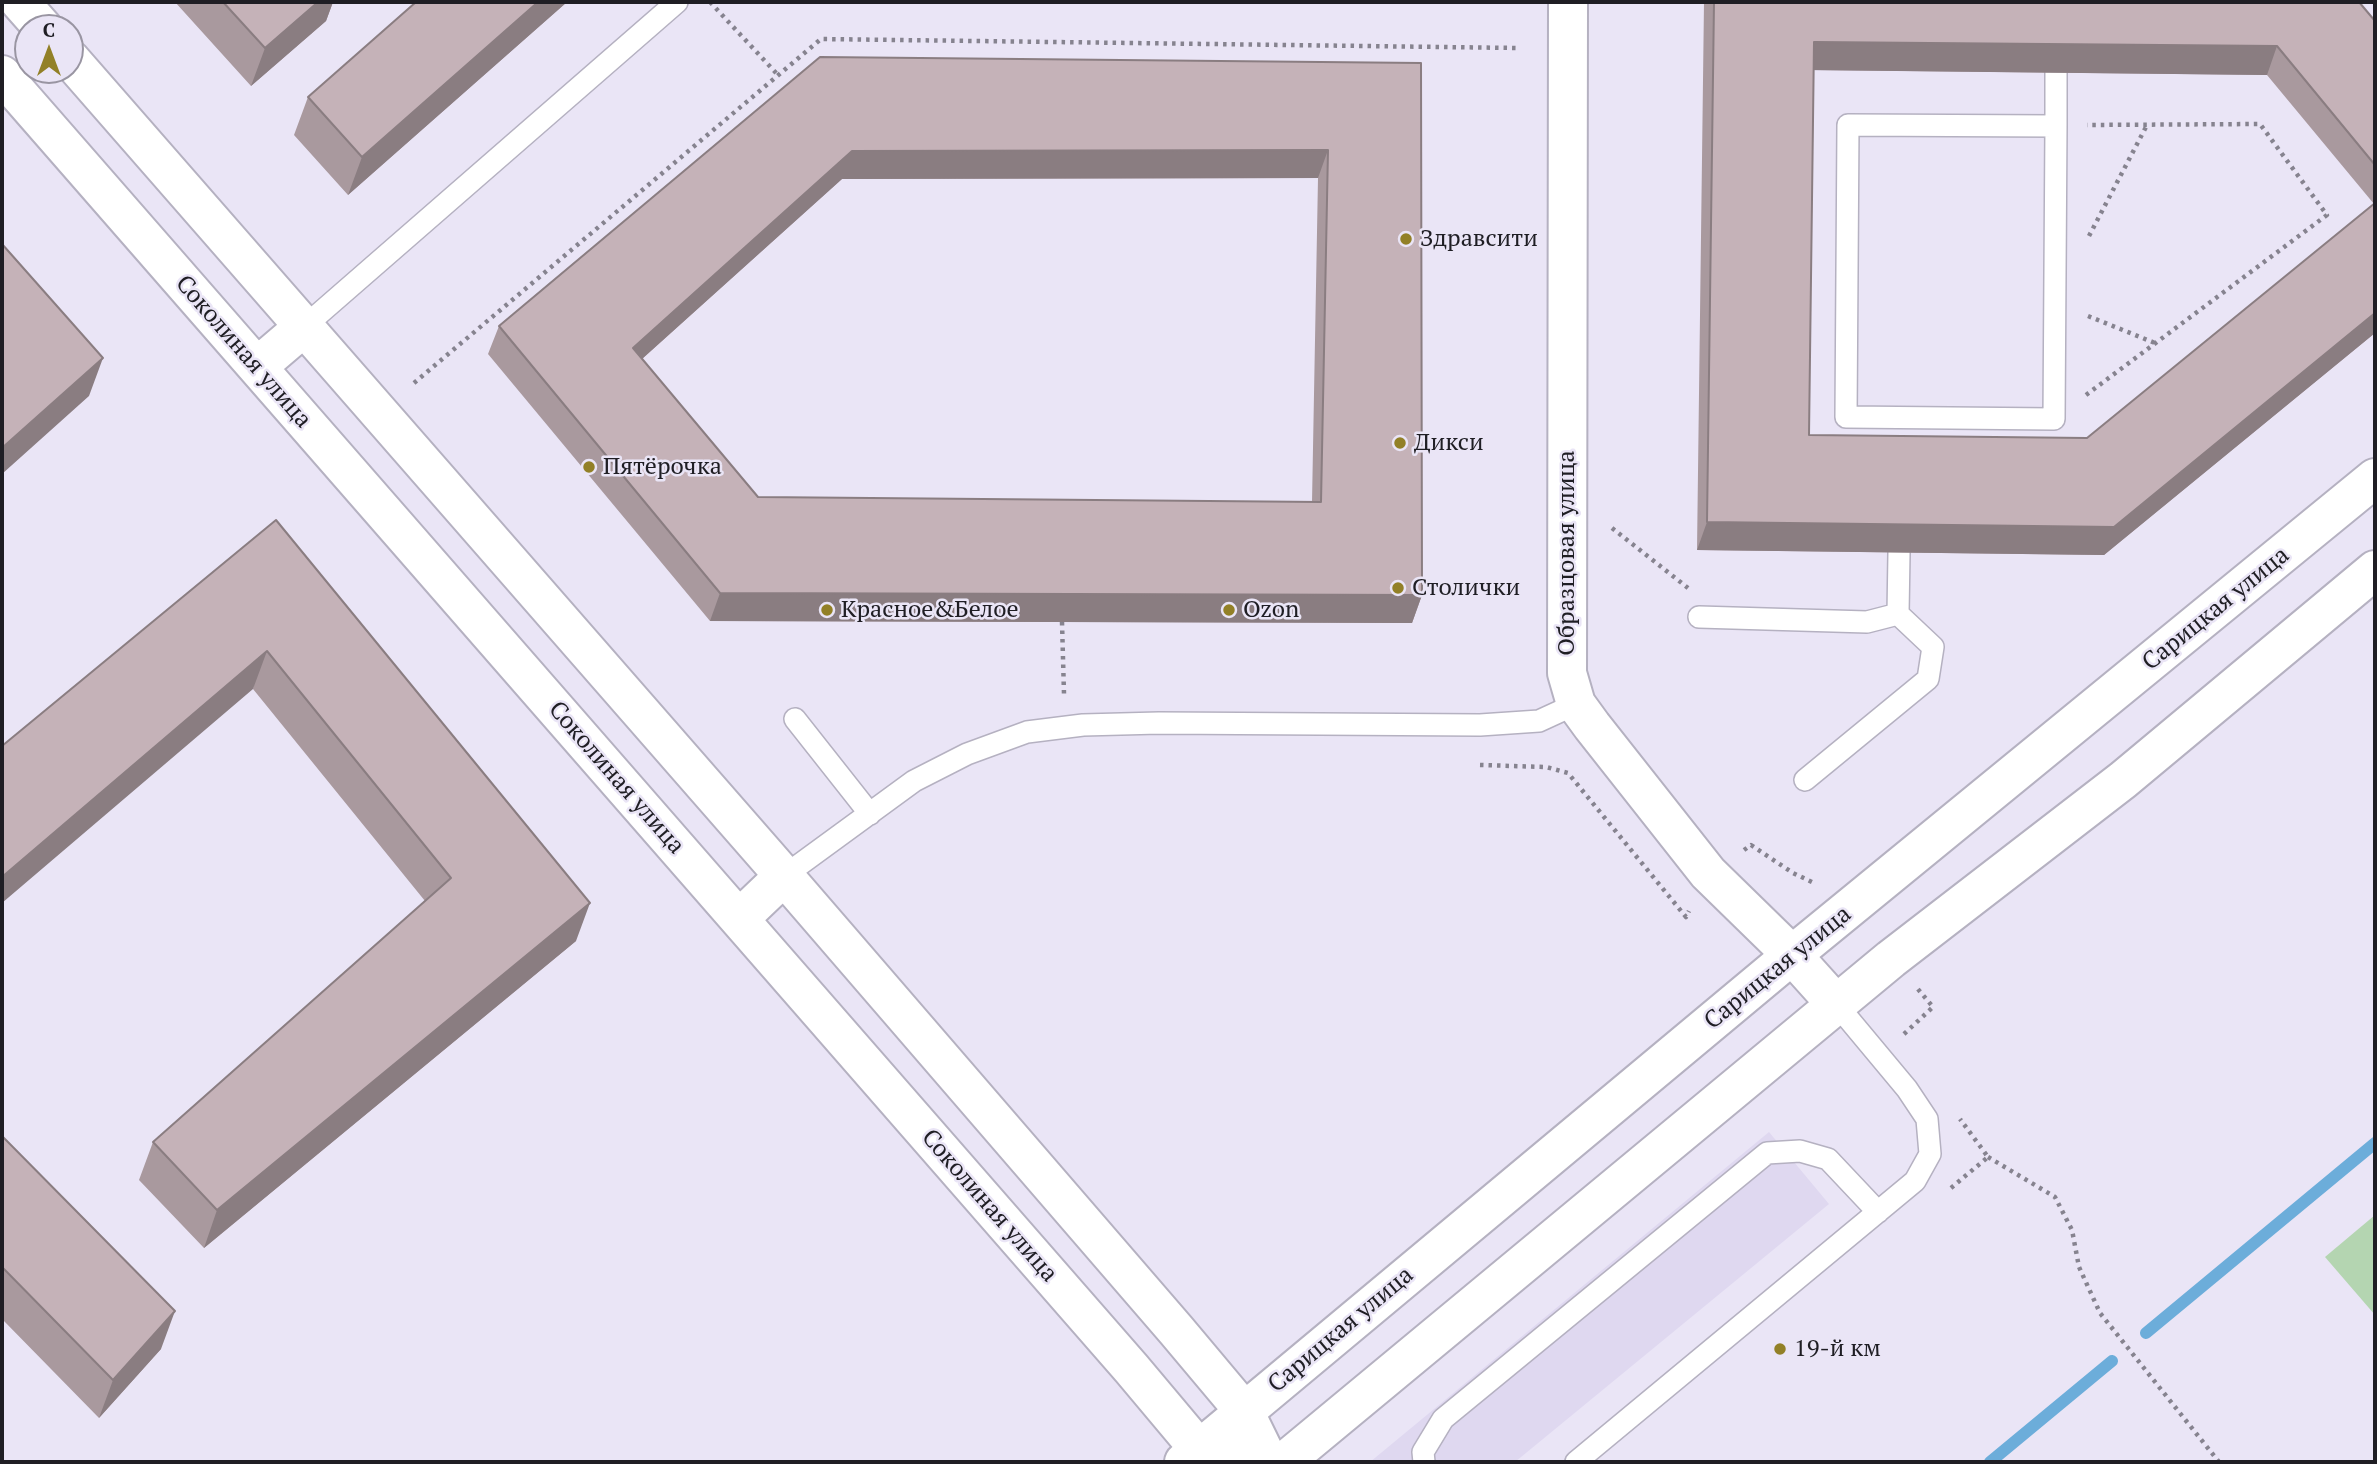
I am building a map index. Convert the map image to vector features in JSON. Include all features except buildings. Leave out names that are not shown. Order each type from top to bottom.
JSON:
[{"type":"street","name":"Образцовая улица","points":[[1568,2],[1567,673],[1576,704],[1708,873],[1792,955],[1837,1005]]},
{"type":"street","name":"Соколиная улица","points":[[2,75],[739,919],[1191,1456]]},
{"type":"street","points":[[84,75],[784,876],[1244,1411],[1269,1462]]},
{"type":"street","points":[[257,367],[305,326]]},
{"type":"street","name":"Сарицкая улица","points":[[1191,1456],[1792,955],[2375,478]]},
{"type":"street","points":[[1284,1462],[1891,959],[2123,780],[2375,570]]},
{"type":"street","points":[[739,919],[784,876]]},
{"type":"street","points":[[1191,1456],[1243,1462]]},
{"type":"lane","points":[[305,326],[677,2]]},
{"type":"lane","points":[[2056,72],[2056,126],[2055,302],[2054,419],[1846,417],[1848,125],[2056,126]]},
{"type":"lane","points":[[1901,441],[1902,417]]},
{"type":"lane","points":[[1805,780],[1928,679],[1933,647],[1898,614],[1899,554]]},
{"type":"lane","points":[[1699,617],[1867,622],[1898,614]]},
{"type":"lane","points":[[784,876],[915,781],[967,754],[1027,732],[1064,727],[1159,723],[1480,725],[1539,721],[1576,704]]},
{"type":"lane","points":[[795,719],[870,814]]},
{"type":"lane","points":[[1576,1462],[1915,1181],[1930,1154],[1927,1119],[1907,1088],[1837,1005]]},
{"type":"lane","points":[[1424,1462],[1423,1452],[1443,1419],[1767,1153],[1800,1151],[1828,1159],[1878,1212]]},
{"type":"path","points":[[710,2],[778,75]]},
{"type":"path","points":[[414,383],[821,39],[1519,48]]},
{"type":"path","points":[[2054,419],[2326,215],[2260,124],[2056,126]]},
{"type":"path","points":[[2085,243],[2147,125]]},
{"type":"path","points":[[2055,302],[2155,343]]},
{"type":"path","points":[[1612,528],[1726,617]]},
{"type":"path","points":[[1062,622],[1064,727]]},
{"type":"path","points":[[1480,765],[1546,767],[1568,773],[1686,918]]},
{"type":"path","points":[[1751,845],[1793,873],[1821,886]]},
{"type":"path","points":[[1988,1157],[2055,1197],[2072,1230],[2079,1267],[2100,1313],[2219,1462]]},
{"type":"shaded area","points":[[1769,1132],[1829,1204],[1515,1462],[1370,1462]]},
{"type":"green space","points":[[2375,1215],[2375,1315],[2325,1257]]},
{"type":"waterway","points":[[2146,1333],[2375,1143]]},
{"type":"waterway","points":[[1990,1462],[2112,1361]]},
{"type":"place","name":"Здравсити","points":[[1406,239]]},
{"type":"place","name":"Дикси","points":[[1400,443]]},
{"type":"place","name":"Пятёрочка","points":[[589,467]]},
{"type":"place","name":"Столички","points":[[1398,588]]},
{"type":"place","name":"Красное&Белое","points":[[827,610]]},
{"type":"place","name":"Ozon","points":[[1229,610]]},
{"type":"place","name":"19-й км","points":[[1780,1349]]}]
